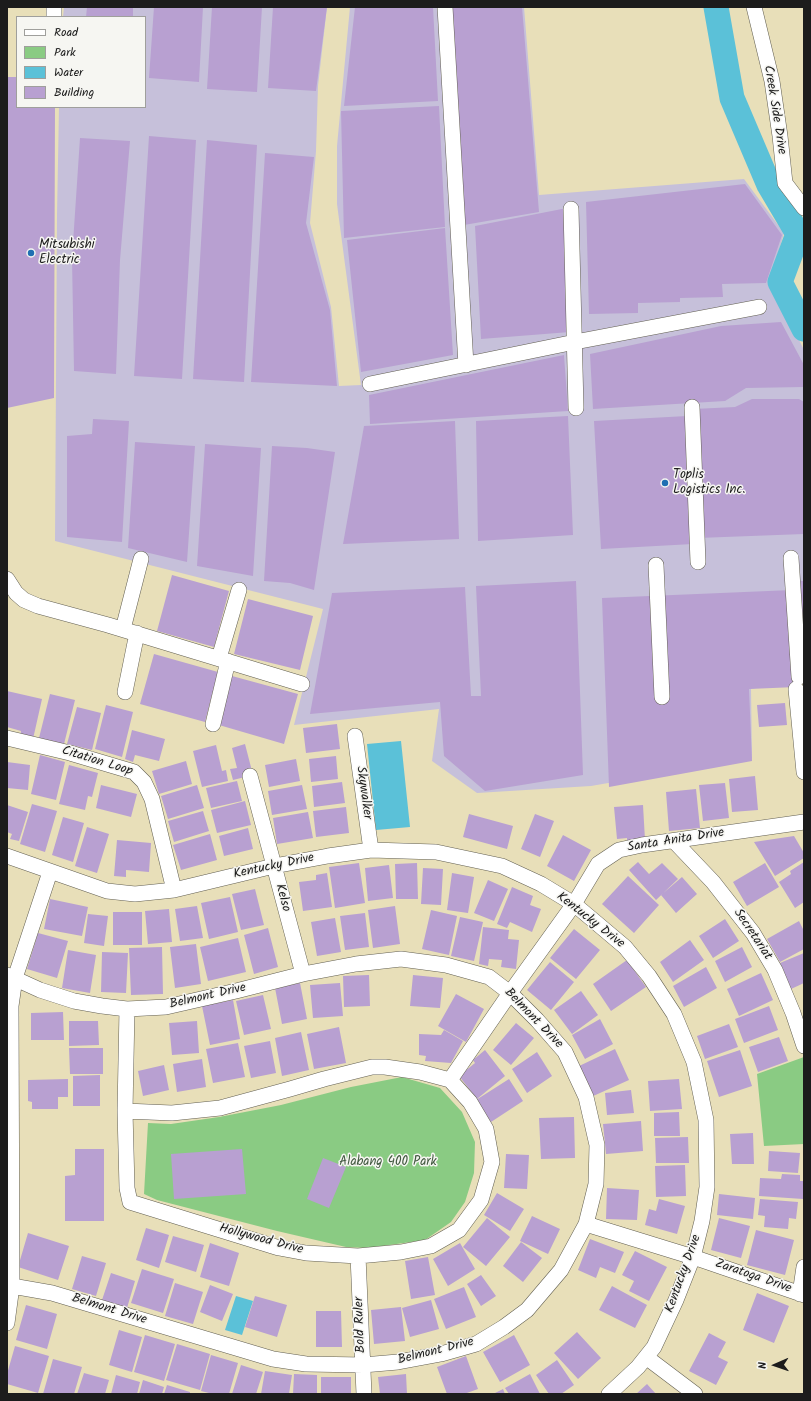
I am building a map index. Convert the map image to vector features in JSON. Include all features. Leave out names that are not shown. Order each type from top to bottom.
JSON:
[{"type":"street","points":[[445,7],[466,365]]},
{"type":"street","name":"Creek Side Drive","points":[[754,7],[772,81],[780,136],[784,183],[804,208]]},
{"type":"street","points":[[572,210],[576,408]]},
{"type":"street","points":[[370,384],[574,342],[759,307]]},
{"type":"street","points":[[692,407],[698,562]]},
{"type":"street","points":[[791,558],[797,683],[803,739],[804,772]]},
{"type":"street","points":[[125,692],[130,631],[141,559]]},
{"type":"street","points":[[656,565],[662,697]]},
{"type":"street","points":[[7,579],[16,593],[24,600],[38,606],[130,631],[302,684]]},
{"type":"street","points":[[213,724],[223,659],[239,590]]},
{"type":"street","name":"Skywalker","points":[[355,736],[371,850]]},
{"type":"street","name":"Citation Loop","points":[[7,738],[70,753],[134,772],[144,782],[152,799],[174,890]]},
{"type":"street","name":"Kelso","points":[[250,776],[303,974]]},
{"type":"street","name":"Santa Anita Drive","points":[[450,1080],[574,904],[598,864],[619,850],[642,845],[804,822]]},
{"type":"street","name":"Secretariat","points":[[674,841],[713,882],[753,932],[775,970],[793,1013],[804,1046]]},
{"type":"street","name":"Kentucky Drive","points":[[7,856],[107,891],[135,894],[174,890],[274,866],[328,856],[371,850],[436,852],[502,866],[541,884],[574,904],[625,947],[649,976],[674,1014],[694,1062],[706,1120],[707,1187],[702,1221],[693,1257],[676,1300],[654,1348],[609,1394]]},
{"type":"street","points":[[7,1323],[12,1286],[11,976],[50,872]]},
{"type":"street","name":"Belmont Drive","points":[[11,976],[40,990],[74,1001],[127,1009],[166,1007],[303,974],[356,964],[401,959],[446,965],[489,977],[510,993],[537,1020],[565,1052],[586,1096],[597,1145],[596,1184],[586,1224],[562,1270],[527,1310],[476,1344],[441,1354],[398,1362],[362,1365],[306,1364],[273,1359],[52,1293],[12,1286]]},
{"type":"street","name":"Hollywood Drive","points":[[127,1009],[125,1111],[126,1188],[130,1202],[279,1248],[306,1253],[358,1256],[401,1252],[431,1246],[459,1230],[481,1200],[492,1162],[486,1129],[470,1102],[450,1080]]},
{"type":"street","points":[[125,1111],[172,1114],[220,1108],[372,1067],[385,1067],[420,1072],[450,1080]]},
{"type":"street","name":"Zaratoga Drive","points":[[586,1224],[693,1257],[802,1294]]},
{"type":"street","name":"Bold Ruler","points":[[358,1256],[364,1394]]},
{"type":"street","points":[[802,1294],[804,1267]]},
{"type":"street","points":[[646,1357],[695,1394]]},
{"type":"shaded area","name":"Mitsubishi Electric","points":[[64,7],[327,7],[318,86],[316,151],[310,223],[331,307],[339,386],[361,385],[337,204],[337,146],[350,7],[524,7],[539,195],[744,179],[784,233],[770,281],[804,350],[804,678],[751,689],[752,758],[591,786],[477,793],[432,761],[439,709],[294,725],[323,609],[55,541],[59,108],[146,108],[146,16],[63,16]]},
{"type":"green space","points":[[804,1057],[804,1144],[764,1146],[757,1074]]},
{"type":"green space","name":"Alabang 400 Park","points":[[402,1077],[440,1088],[462,1112],[475,1142],[474,1173],[465,1202],[451,1222],[425,1240],[368,1248],[346,1247],[157,1200],[144,1194],[148,1123],[171,1124],[219,1117],[281,1105],[351,1087]]},
{"type":"water","points":[[401,741],[410,827],[376,830],[367,744]]},
{"type":"water","points":[[236,1296],[253,1301],[242,1335],[225,1330]]},
{"type":"building","points":[[87,7],[133,7],[133,16],[86,16]]},
{"type":"building","points":[[154,7],[203,7],[199,82],[149,78]]},
{"type":"building","points":[[212,7],[262,7],[257,92],[207,89]]},
{"type":"building","points":[[273,7],[327,7],[316,91],[268,88]]},
{"type":"building","points":[[355,7],[433,7],[438,101],[344,106]]},
{"type":"building","points":[[452,7],[522,7],[539,212],[464,225]]},
{"type":"building","name":"Mitsubishi Electric","points":[[7,77],[16,77],[16,108],[55,108],[54,398],[7,408]]},
{"type":"building","points":[[439,106],[445,227],[344,238],[341,111]]},
{"type":"building","points":[[149,136],[196,140],[182,379],[134,376]]},
{"type":"building","points":[[80,138],[130,141],[120,260],[116,374],[74,371],[72,258]]},
{"type":"building","points":[[207,140],[257,145],[244,382],[193,379]]},
{"type":"building","points":[[265,153],[314,157],[306,223],[330,310],[337,386],[251,382]]},
{"type":"building","points":[[745,184],[782,235],[766,283],[722,284],[723,297],[680,298],[680,302],[638,303],[638,313],[589,314],[586,202]]},
{"type":"building","points":[[567,208],[570,332],[481,339],[475,226]]},
{"type":"building","points":[[445,228],[453,355],[361,372],[347,240]]},
{"type":"building","points":[[781,322],[804,365],[804,387],[746,388],[725,401],[593,409],[590,354],[721,326]]},
{"type":"building","points":[[564,355],[568,411],[370,424],[369,395]]},
{"type":"building","points":[[752,399],[799,399],[804,402],[804,534],[698,538],[694,409],[735,407]]},
{"type":"building","points":[[568,416],[573,535],[478,541],[476,421]]},
{"type":"building","points":[[687,416],[693,544],[601,549],[594,421]]},
{"type":"building","points":[[93,419],[129,421],[122,542],[67,537],[67,436],[92,434]]},
{"type":"building","points":[[455,421],[459,539],[343,544],[364,426]]},
{"type":"building","points":[[135,442],[195,446],[187,562],[128,548]]},
{"type":"building","points":[[205,444],[261,448],[253,576],[197,566]]},
{"type":"building","points":[[272,446],[307,448],[335,452],[314,590],[290,583],[264,581]]},
{"type":"building","points":[[172,575],[229,591],[214,647],[157,631]]},
{"type":"building","points":[[576,581],[583,775],[485,791],[444,756],[440,702],[310,714],[332,593],[465,587],[471,696],[481,696],[476,586]]},
{"type":"building","points":[[795,581],[804,581],[804,677]]},
{"type":"building","points":[[792,590],[796,687],[749,689],[752,761],[609,787],[602,598]]},
{"type":"building","points":[[248,599],[313,616],[300,670],[234,654]]},
{"type":"building","points":[[154,654],[218,672],[205,722],[140,704]]},
{"type":"building","points":[[232,676],[298,694],[284,744],[219,725]]},
{"type":"building","points":[[7,691],[42,699],[33,739],[20,736],[21,731],[7,727]]},
{"type":"building","points":[[50,694],[75,700],[64,744],[39,738]]},
{"type":"building","points":[[785,703],[787,725],[759,727],[757,705]]},
{"type":"building","points":[[106,705],[133,712],[122,757],[95,749]]},
{"type":"building","points":[[77,707],[101,713],[92,750],[67,744]]},
{"type":"building","points":[[337,724],[340,749],[306,753],[303,728]]},
{"type":"building","points":[[132,730],[165,739],[159,761],[135,755],[133,762],[125,759]]},
{"type":"building","points":[[245,744],[253,775],[233,780],[230,769],[237,768],[232,748]]},
{"type":"building","points":[[216,745],[222,771],[226,770],[228,781],[202,787],[193,751]]},
{"type":"building","points":[[40,755],[65,762],[56,800],[31,794]]},
{"type":"building","points":[[336,756],[338,779],[311,782],[309,759]]},
{"type":"building","points":[[296,759],[300,781],[269,787],[265,765]]},
{"type":"building","points":[[186,761],[192,784],[159,794],[152,771]]},
{"type":"building","points":[[7,762],[30,765],[28,790],[7,788]]},
{"type":"building","points":[[69,765],[98,773],[92,797],[88,796],[85,810],[59,804]]},
{"type":"building","points":[[755,776],[758,810],[732,812],[729,779]]},
{"type":"building","points":[[237,781],[242,801],[211,808],[206,788]]},
{"type":"building","points":[[342,782],[345,803],[314,807],[312,786]]},
{"type":"building","points":[[725,783],[729,818],[703,821],[699,785]]},
{"type":"building","points":[[101,785],[137,794],[131,817],[96,808]]},
{"type":"building","points":[[197,785],[204,808],[168,819],[161,796]]},
{"type":"building","points":[[302,785],[307,809],[272,815],[268,791]]},
{"type":"building","points":[[696,789],[700,828],[669,831],[666,792]]},
{"type":"building","points":[[245,801],[251,825],[217,833],[211,810]]},
{"type":"building","points":[[32,804],[57,811],[45,852],[20,844]]},
{"type":"building","points":[[7,805],[28,812],[19,841],[10,839],[12,834],[7,832]]},
{"type":"building","points":[[643,805],[645,840],[627,841],[627,838],[617,839],[614,807]]},
{"type":"building","points":[[346,807],[349,833],[316,837],[313,811]]},
{"type":"building","points":[[203,811],[209,831],[174,842],[168,821]]},
{"type":"building","points":[[308,812],[313,838],[277,844],[273,818]]},
{"type":"building","points":[[469,814],[513,826],[507,849],[463,837]]},
{"type":"building","points":[[535,814],[554,821],[540,857],[521,849]]},
{"type":"building","points":[[63,817],[84,823],[73,862],[52,855]]},
{"type":"building","points":[[87,827],[109,834],[97,873],[75,866]]},
{"type":"building","points":[[248,828],[253,849],[224,856],[219,836]]},
{"type":"building","points":[[210,834],[217,860],[181,870],[173,845]]},
{"type":"building","points":[[563,835],[591,850],[574,881],[547,866]]},
{"type":"building","points":[[794,836],[804,853],[804,858],[775,876],[754,842]]},
{"type":"building","points":[[117,840],[151,843],[149,872],[126,870],[126,877],[114,876]]},
{"type":"building","points":[[638,862],[649,874],[662,863],[678,879],[656,900],[629,870]]},
{"type":"building","points":[[804,862],[804,902],[795,908],[779,882],[791,874],[790,871]]},
{"type":"building","points":[[359,863],[365,903],[335,908],[329,867]]},
{"type":"building","points":[[417,863],[418,899],[396,899],[395,864]]},
{"type":"building","points":[[765,863],[779,887],[747,906],[733,882]]},
{"type":"building","points":[[389,865],[393,898],[368,901],[365,868]]},
{"type":"building","points":[[423,868],[443,869],[441,905],[421,904]]},
{"type":"building","points":[[327,873],[332,907],[303,911],[299,882],[316,880],[316,875]]},
{"type":"building","points":[[452,873],[474,877],[468,913],[447,910]]},
{"type":"building","points":[[628,876],[659,905],[634,933],[602,904]]},
{"type":"building","points":[[682,877],[697,894],[676,913],[661,895]]},
{"type":"building","points":[[488,880],[508,889],[494,921],[474,913]]},
{"type":"building","points":[[512,887],[533,896],[530,905],[541,909],[532,932],[510,922],[507,928],[497,924]]},
{"type":"building","points":[[255,889],[264,925],[241,930],[232,894]]},
{"type":"building","points":[[230,897],[238,932],[209,939],[201,903]]},
{"type":"building","points":[[50,899],[88,907],[82,936],[44,929]]},
{"type":"building","points":[[197,906],[203,938],[180,941],[175,909]]},
{"type":"building","points":[[395,906],[400,944],[373,948],[368,910]]},
{"type":"building","points":[[169,909],[172,942],[148,944],[145,911]]},
{"type":"building","points":[[431,910],[457,916],[449,955],[422,949]]},
{"type":"building","points":[[113,912],[142,912],[142,945],[113,945]]},
{"type":"building","points":[[365,913],[369,947],[345,950],[340,916]]},
{"type":"building","points":[[88,914],[108,916],[104,946],[84,943]]},
{"type":"building","points":[[460,917],[483,922],[474,961],[451,956]]},
{"type":"building","points":[[335,918],[341,952],[317,956],[311,922]]},
{"type":"building","points":[[725,919],[739,941],[713,958],[699,936]]},
{"type":"building","points":[[799,921],[804,931],[804,949],[780,962],[767,939]]},
{"type":"building","points":[[483,927],[509,930],[508,939],[519,940],[516,969],[501,967],[502,960],[489,959],[488,966],[479,964]]},
{"type":"building","points":[[268,928],[278,967],[254,974],[244,935]]},
{"type":"building","points":[[574,929],[600,950],[576,979],[550,958]]},
{"type":"building","points":[[38,933],[68,941],[57,978],[27,969]]},
{"type":"building","points":[[238,938],[246,972],[208,981],[200,947]]},
{"type":"building","points":[[690,940],[704,960],[673,982],[660,962]]},
{"type":"building","points":[[196,944],[201,984],[175,988],[170,947]]},
{"type":"building","points":[[162,947],[163,994],[131,995],[129,948]]},
{"type":"building","points":[[742,947],[752,967],[725,982],[715,961]]},
{"type":"building","points":[[68,950],[96,955],[90,993],[62,988]]},
{"type":"building","points":[[102,952],[128,953],[126,993],[101,992]]},
{"type":"building","points":[[804,953],[804,983],[791,989],[780,963]]},
{"type":"building","points":[[627,960],[646,987],[611,1011],[593,984]]},
{"type":"building","points":[[550,962],[574,982],[551,1010],[527,990]]},
{"type":"building","points":[[706,967],[717,988],[684,1007],[673,986]]},
{"type":"building","points":[[761,973],[773,1000],[739,1016],[727,989]]},
{"type":"building","points":[[369,975],[370,1006],[344,1007],[343,976]]},
{"type":"building","points":[[413,975],[443,978],[440,1008],[410,1006]]},
{"type":"building","points":[[300,983],[307,1019],[282,1024],[275,988]]},
{"type":"building","points":[[340,983],[343,1016],[313,1018],[310,985]]},
{"type":"building","points":[[581,991],[598,1015],[572,1034],[554,1010]]},
{"type":"building","points":[[456,994],[484,1009],[466,1042],[438,1026]]},
{"type":"building","points":[[263,995],[271,1029],[244,1035],[236,1001]]},
{"type":"building","points":[[233,1000],[240,1039],[210,1045],[202,1006]]},
{"type":"building","points":[[769,1006],[778,1030],[744,1043],[735,1019]]},
{"type":"building","points":[[63,1012],[64,1040],[31,1040],[31,1013]]},
{"type":"building","points":[[600,1019],[613,1044],[585,1059],[572,1035]]},
{"type":"building","points":[[69,1021],[98,1021],[99,1045],[69,1046]]},
{"type":"building","points":[[197,1021],[199,1053],[172,1055],[169,1023]]},
{"type":"building","points":[[516,1023],[534,1038],[511,1065],[493,1050]]},
{"type":"building","points":[[729,1024],[738,1047],[705,1059],[697,1036]]},
{"type":"building","points":[[339,1027],[346,1063],[314,1069],[307,1034]]},
{"type":"building","points":[[444,1030],[463,1041],[451,1063],[425,1061],[426,1056],[419,1055],[419,1034],[441,1035]]},
{"type":"building","points":[[301,1032],[309,1070],[282,1076],[275,1038]]},
{"type":"building","points":[[779,1037],[788,1061],[758,1072],[749,1047]]},
{"type":"building","points":[[270,1041],[276,1073],[251,1078],[244,1046]]},
{"type":"building","points":[[238,1043],[245,1077],[213,1083],[206,1049]]},
{"type":"building","points":[[69,1048],[103,1048],[103,1074],[70,1074]]},
{"type":"building","points":[[615,1049],[629,1080],[591,1097],[577,1067]]},
{"type":"building","points":[[485,1050],[505,1076],[477,1099],[459,1076],[475,1063],[473,1060]]},
{"type":"building","points":[[740,1050],[752,1086],[719,1097],[707,1061]]},
{"type":"building","points":[[537,1052],[552,1076],[527,1093],[512,1069]]},
{"type":"building","points":[[202,1059],[206,1087],[177,1092],[173,1064]]},
{"type":"building","points":[[164,1065],[169,1090],[143,1096],[138,1071]]},
{"type":"building","points":[[100,1075],[100,1106],[73,1106],[73,1076]]},
{"type":"building","points":[[68,1079],[68,1097],[58,1097],[58,1109],[32,1109],[32,1102],[28,1101],[28,1080]]},
{"type":"building","points":[[509,1079],[523,1101],[491,1122],[476,1100]]},
{"type":"building","points":[[679,1079],[682,1109],[650,1111],[648,1081]]},
{"type":"building","points":[[631,1090],[634,1113],[607,1115],[605,1093]]},
{"type":"building","points":[[679,1112],[680,1136],[654,1136],[654,1113]]},
{"type":"building","points":[[574,1117],[575,1158],[541,1159],[539,1118]]},
{"type":"building","points":[[641,1121],[643,1151],[606,1154],[603,1124]]},
{"type":"building","points":[[753,1133],[754,1164],[732,1164],[730,1134]]},
{"type":"building","points":[[688,1137],[689,1163],[656,1163],[655,1138]]},
{"type":"building","points":[[75,1149],[104,1149],[104,1221],[65,1221],[65,1176],[75,1175]]},
{"type":"building","points":[[242,1149],[246,1194],[174,1199],[171,1154]]},
{"type":"building","points":[[769,1151],[800,1153],[798,1173],[768,1171]]},
{"type":"building","points":[[506,1154],[529,1155],[527,1189],[504,1188]]},
{"type":"building","points":[[323,1158],[346,1167],[329,1208],[307,1199]]},
{"type":"building","points":[[685,1165],[686,1196],[656,1197],[655,1166]]},
{"type":"building","points":[[782,1174],[800,1175],[800,1181],[804,1181],[803,1199],[759,1196],[760,1178],[781,1179]]},
{"type":"building","points":[[607,1188],[639,1190],[637,1220],[606,1219]]},
{"type":"building","points":[[497,1193],[524,1209],[510,1231],[484,1215]]},
{"type":"building","points":[[719,1194],[755,1198],[753,1219],[717,1215]]},
{"type":"building","points":[[659,1199],[685,1206],[677,1234],[645,1225],[649,1209],[656,1211]]},
{"type":"building","points":[[760,1199],[798,1202],[796,1219],[789,1218],[788,1229],[764,1227],[765,1216],[758,1215]]},
{"type":"building","points":[[532,1216],[560,1229],[548,1254],[520,1241]]},
{"type":"building","points":[[487,1218],[510,1237],[486,1266],[463,1247]]},
{"type":"building","points":[[719,1218],[750,1226],[741,1258],[711,1250]]},
{"type":"building","points":[[146,1228],[169,1235],[159,1268],[136,1260]]},
{"type":"building","points":[[756,1230],[794,1240],[785,1275],[747,1265]]},
{"type":"building","points":[[28,1233],[69,1246],[58,1280],[18,1267]]},
{"type":"building","points":[[173,1236],[204,1245],[196,1272],[165,1262]]},
{"type":"building","points":[[590,1239],[624,1252],[615,1273],[600,1267],[596,1278],[578,1270]]},
{"type":"building","points":[[521,1242],[542,1258],[523,1282],[503,1266]]},
{"type":"building","points":[[210,1243],[239,1253],[229,1286],[200,1277]]},
{"type":"building","points":[[460,1243],[475,1269],[448,1286],[433,1259]]},
{"type":"building","points":[[635,1251],[667,1267],[649,1301],[629,1291],[634,1281],[622,1275]]},
{"type":"building","points":[[82,1256],[106,1263],[96,1296],[72,1289]]},
{"type":"building","points":[[428,1257],[435,1295],[411,1299],[405,1261]]},
{"type":"building","points":[[142,1269],[174,1279],[163,1313],[131,1303]]},
{"type":"building","points":[[111,1273],[135,1281],[127,1308],[102,1300]]},
{"type":"building","points":[[481,1275],[496,1296],[481,1306],[467,1284]]},
{"type":"building","points":[[175,1283],[203,1292],[193,1324],[165,1316]]},
{"type":"building","points":[[210,1285],[233,1294],[222,1321],[200,1312]]},
{"type":"building","points":[[612,1286],[647,1305],[635,1328],[599,1310]]},
{"type":"building","points":[[464,1287],[476,1317],[446,1329],[434,1299]]},
{"type":"building","points":[[757,1293],[789,1306],[774,1343],[743,1330]]},
{"type":"building","points":[[255,1296],[287,1305],[277,1337],[245,1327]]},
{"type":"building","points":[[431,1300],[439,1329],[410,1337],[402,1308]]},
{"type":"building","points":[[26,1305],[57,1314],[47,1349],[16,1340]]},
{"type":"building","points":[[401,1307],[405,1341],[374,1344],[371,1310]]},
{"type":"building","points":[[316,1311],[341,1311],[342,1347],[316,1347]]},
{"type":"building","points":[[119,1330],[142,1337],[132,1372],[109,1365]]},
{"type":"building","points":[[577,1332],[601,1358],[578,1379],[554,1353]]},
{"type":"building","points":[[709,1333],[726,1342],[718,1357],[728,1362],[716,1385],[689,1371]]},
{"type":"building","points":[[145,1335],[175,1344],[164,1381],[134,1372]]},
{"type":"building","points":[[514,1335],[530,1365],[500,1382],[483,1352]]},
{"type":"building","points":[[177,1344],[210,1354],[200,1390],[166,1380]]},
{"type":"building","points":[[15,1346],[49,1356],[38,1393],[7,1384],[7,1374]]},
{"type":"building","points":[[211,1355],[238,1363],[229,1394],[213,1394],[201,1391]]},
{"type":"building","points":[[466,1356],[478,1389],[464,1394],[447,1394],[437,1367]]},
{"type":"building","points":[[53,1359],[82,1367],[74,1394],[43,1394]]},
{"type":"building","points":[[557,1360],[574,1385],[561,1394],[549,1394],[536,1375]]},
{"type":"building","points":[[241,1365],[263,1372],[256,1394],[232,1394]]},
{"type":"building","points":[[265,1371],[292,1375],[289,1394],[261,1394]]},
{"type":"building","points":[[84,1373],[109,1380],[105,1394],[77,1394]]},
{"type":"building","points":[[294,1374],[317,1375],[317,1394],[293,1394]]},
{"type":"building","points":[[406,1374],[407,1394],[380,1394],[378,1377]]},
{"type":"building","points":[[530,1374],[540,1394],[509,1394],[505,1388]]},
{"type":"building","points":[[116,1375],[140,1382],[137,1394],[111,1394]]},
{"type":"building","points":[[321,1377],[351,1377],[351,1394],[321,1394]]},
{"type":"building","points":[[143,1380],[164,1387],[162,1394],[139,1394]]},
{"type":"building","points":[[647,1384],[656,1394],[636,1394]]},
{"type":"building","points":[[167,1385],[190,1392],[190,1394],[164,1394]]},
{"type":"building","points":[[503,1389],[505,1394],[493,1394]]},
{"type":"waterway","points":[[716,7],[732,98],[769,185],[798,234],[780,282],[804,329]]},
{"type":"place","name":"Mitsubishi Electric","points":[[31,253]]},
{"type":"place","name":"Toplis Logistics Inc.","points":[[665,483]]}]
